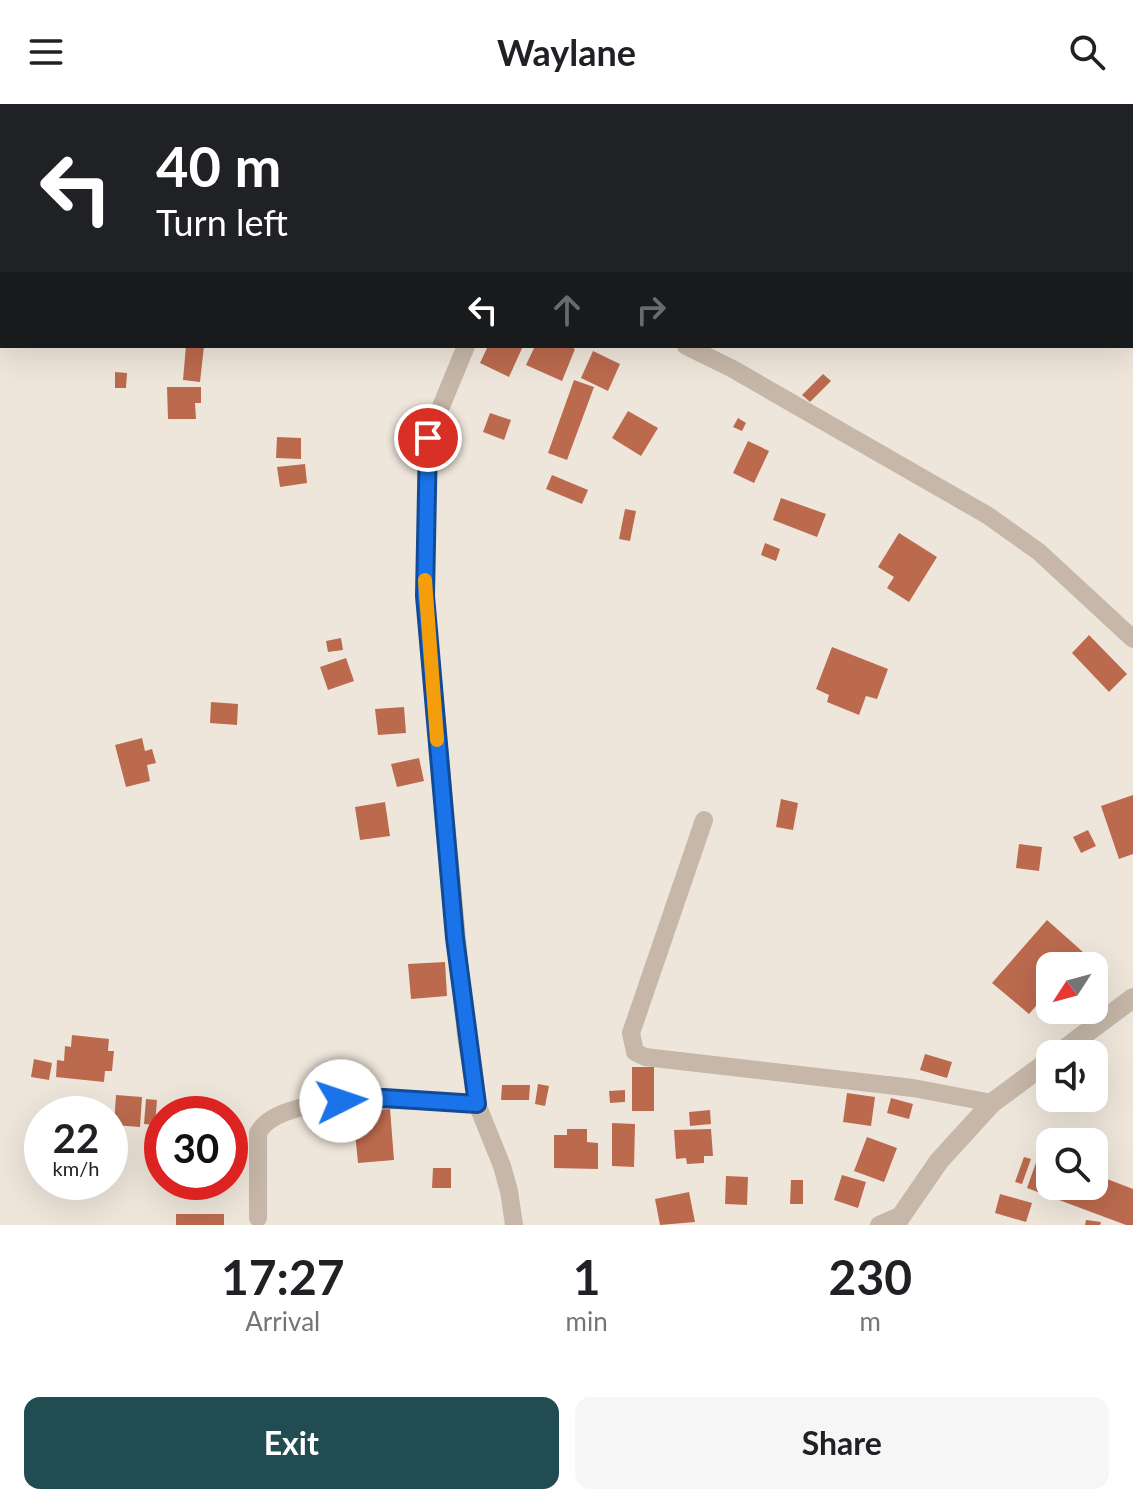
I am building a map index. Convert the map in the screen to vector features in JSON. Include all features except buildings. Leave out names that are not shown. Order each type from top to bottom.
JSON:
[{"type":"street","points":[[465,348],[428,438],[425,596],[455,938],[477,1104],[502,1166],[514,1225]]},
{"type":"street","points":[[690,348],[731,368],[987,515],[1039,552],[1133,639]]},
{"type":"street","points":[[704,820],[631,1033],[635,1052],[645,1057],[913,1088],[992,1103]]},
{"type":"street","points":[[1077,1040],[1133,998]]},
{"type":"street","points":[[879,1225],[899,1220],[939,1161],[992,1103],[1036,1070]]},
{"type":"street","points":[[258,1218],[258,1133],[274,1117],[341,1101],[384,1098],[477,1104]]},
{"type":"slow traffic","points":[[425,580],[437,740]]},
{"type":"route","points":[[341,1101],[384,1098],[477,1104],[455,938],[425,596],[428,438]]}]
